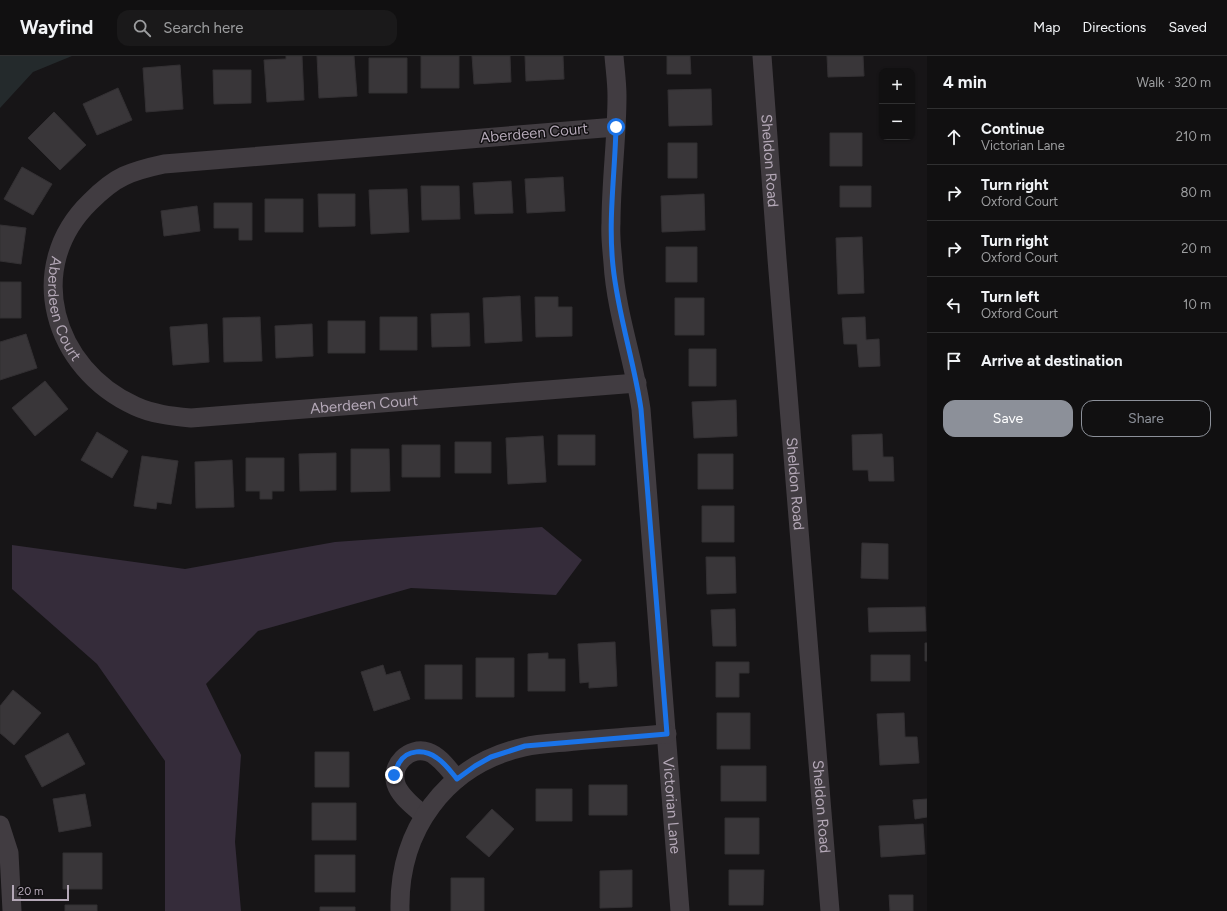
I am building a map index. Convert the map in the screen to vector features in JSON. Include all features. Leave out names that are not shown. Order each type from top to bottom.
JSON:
[{"type":"street","name":"Victorian Lane","points":[[614,56],[617,94],[611,225],[613,265],[618,305],[637,383],[641,409],[680,911]]},
{"type":"street","name":"Sheldon Road","points":[[762,56],[777,267],[830,911]]},
{"type":"street","name":"Aberdeen Court","points":[[616,127],[164,164],[142,169],[122,177],[100,192],[81,211],[69,228],[58,253],[54,274],[54,301],[58,322],[66,341],[78,360],[97,381],[115,395],[135,406],[162,415],[190,418],[637,383]]},
{"type":"street","points":[[400,911],[401,877],[407,853],[415,831],[424,816],[441,794],[457,779],[475,766],[491,757],[525,746],[667,734]]},
{"type":"street","points":[[424,816],[400,793],[396,784],[394,775],[398,763],[404,756],[416,751],[428,752],[438,758],[457,779]]},
{"type":"street","points":[[0,825],[9,853],[12,911]]},
{"type":"shaded area","points":[[0,56],[72,56],[33,72],[0,108]]},
{"type":"shaded area","points":[[542,527],[582,560],[556,595],[411,588],[258,631],[206,684],[241,755],[235,842],[241,911],[165,911],[165,761],[97,664],[12,589],[12,545],[185,569],[335,542]]},
{"type":"building","points":[[286,56],[302,56],[304,100],[267,102],[264,60],[286,59]]},
{"type":"building","points":[[317,56],[354,56],[357,96],[319,98]]},
{"type":"building","points":[[421,56],[459,56],[459,88],[421,88]]},
{"type":"building","points":[[472,56],[510,56],[511,82],[474,84]]},
{"type":"building","points":[[525,56],[563,56],[564,79],[526,81]]},
{"type":"building","points":[[667,56],[690,56],[691,74],[667,74]]},
{"type":"building","points":[[827,56],[863,56],[864,76],[828,77]]},
{"type":"building","points":[[369,58],[407,58],[407,93],[369,93]]},
{"type":"building","points":[[180,65],[183,109],[146,112],[143,68]]},
{"type":"building","points":[[213,70],[251,70],[251,103],[214,104]]},
{"type":"building","points":[[118,88],[132,120],[97,135],[83,104]]},
{"type":"building","points":[[711,89],[712,125],[669,126],[668,90]]},
{"type":"building","points":[[54,112],[86,145],[60,170],[28,138]]},
{"type":"building","points":[[830,133],[862,133],[862,166],[830,166]]},
{"type":"building","points":[[668,143],[697,143],[697,178],[668,178]]},
{"type":"building","points":[[22,167],[52,184],[33,215],[4,199]]},
{"type":"building","points":[[563,177],[565,211],[527,213],[525,179]]},
{"type":"building","points":[[511,181],[513,213],[475,214],[473,183]]},
{"type":"building","points":[[421,186],[459,186],[460,219],[422,220]]},
{"type":"building","points":[[840,186],[871,186],[871,207],[840,207]]},
{"type":"building","points":[[407,189],[409,232],[371,234],[369,190]]},
{"type":"building","points":[[318,194],[355,194],[355,226],[319,227]]},
{"type":"building","points":[[704,194],[705,230],[662,232],[661,196]]},
{"type":"building","points":[[265,199],[303,199],[303,232],[265,232]]},
{"type":"building","points":[[214,203],[252,203],[252,240],[239,240],[239,228],[214,228]]},
{"type":"building","points":[[197,206],[200,231],[164,236],[161,211]]},
{"type":"building","points":[[0,225],[26,228],[21,264],[0,261]]},
{"type":"building","points":[[862,237],[864,293],[838,294],[836,238]]},
{"type":"building","points":[[666,247],[697,247],[697,282],[666,282]]},
{"type":"building","points":[[0,282],[21,282],[21,318],[0,318]]},
{"type":"building","points":[[520,296],[522,341],[485,343],[483,298]]},
{"type":"building","points":[[535,297],[558,297],[558,307],[572,307],[572,336],[536,337]]},
{"type":"building","points":[[675,298],[704,298],[704,335],[675,335]]},
{"type":"building","points":[[469,313],[470,346],[432,347],[431,314]]},
{"type":"building","points":[[260,317],[262,361],[224,362],[223,318]]},
{"type":"building","points":[[380,317],[417,317],[417,350],[380,350]]},
{"type":"building","points":[[865,317],[866,340],[879,339],[880,366],[859,367],[857,344],[844,344],[842,318]]},
{"type":"building","points":[[328,321],[365,321],[365,353],[328,353]]},
{"type":"building","points":[[207,324],[209,362],[173,365],[170,327]]},
{"type":"building","points":[[312,324],[313,356],[276,358],[275,326]]},
{"type":"building","points":[[26,334],[37,368],[0,380],[0,342]]},
{"type":"building","points":[[689,349],[716,349],[716,386],[689,386]]},
{"type":"building","points":[[45,381],[68,409],[35,436],[12,408]]},
{"type":"building","points":[[736,400],[737,436],[694,438],[692,402]]},
{"type":"building","points":[[97,432],[128,451],[112,478],[81,460]]},
{"type":"building","points":[[882,434],[883,457],[893,457],[894,481],[869,481],[868,470],[853,470],[852,435]]},
{"type":"building","points":[[558,435],[595,435],[595,465],[558,465]]},
{"type":"building","points":[[543,436],[546,482],[508,484],[506,438]]},
{"type":"building","points":[[455,442],[491,442],[491,473],[455,473]]},
{"type":"building","points":[[402,445],[440,445],[440,477],[402,477]]},
{"type":"building","points":[[351,449],[389,449],[390,491],[351,492]]},
{"type":"building","points":[[336,453],[336,490],[300,491],[299,454]]},
{"type":"building","points":[[698,454],[733,454],[733,489],[698,489]]},
{"type":"building","points":[[142,456],[178,461],[171,504],[157,502],[156,509],[134,506]]},
{"type":"building","points":[[246,458],[284,458],[284,491],[272,491],[272,499],[260,499],[260,491],[246,491]]},
{"type":"building","points":[[232,460],[234,507],[196,508],[195,462]]},
{"type":"building","points":[[702,506],[734,506],[734,542],[702,542]]},
{"type":"building","points":[[862,543],[888,544],[888,579],[861,578]]},
{"type":"building","points":[[706,557],[735,557],[736,593],[707,594]]},
{"type":"building","points":[[925,607],[926,631],[869,632],[868,608]]},
{"type":"building","points":[[735,609],[736,646],[713,646],[711,610]]},
{"type":"building","points":[[615,642],[617,686],[589,688],[589,682],[580,683],[578,644]]},
{"type":"building","points":[[925,643],[927,643],[927,661],[925,661]]},
{"type":"building","points":[[548,653],[548,659],[565,659],[565,691],[528,691],[528,654]]},
{"type":"building","points":[[871,655],[910,655],[910,681],[871,681]]},
{"type":"building","points":[[476,658],[514,658],[514,697],[476,697]]},
{"type":"building","points":[[716,662],[749,662],[749,673],[739,673],[739,697],[716,697]]},
{"type":"building","points":[[383,665],[386,675],[400,671],[410,699],[374,711],[361,672]]},
{"type":"building","points":[[425,665],[462,665],[462,699],[425,699]]},
{"type":"building","points":[[13,690],[41,713],[14,745],[0,733],[0,706]]},
{"type":"building","points":[[717,713],[750,713],[750,749],[717,749]]},
{"type":"building","points":[[904,713],[905,737],[917,737],[919,763],[880,765],[877,714]]},
{"type":"building","points":[[68,733],[85,764],[42,787],[25,756]]},
{"type":"building","points":[[315,752],[349,752],[349,787],[315,787]]},
{"type":"building","points":[[721,766],[766,766],[766,801],[721,801]]},
{"type":"building","points":[[589,785],[627,785],[627,815],[589,815]]},
{"type":"building","points":[[536,789],[572,789],[572,821],[536,821]]},
{"type":"building","points":[[85,794],[91,826],[59,832],[53,799]]},
{"type":"building","points":[[927,799],[927,817],[915,819],[913,800]]},
{"type":"building","points":[[312,803],[356,803],[356,840],[312,840]]},
{"type":"building","points":[[492,809],[514,829],[489,857],[466,837]]},
{"type":"building","points":[[725,818],[759,818],[759,854],[725,854]]},
{"type":"building","points":[[923,824],[925,854],[881,857],[879,826]]},
{"type":"building","points":[[63,853],[102,853],[102,889],[63,889]]},
{"type":"building","points":[[315,855],[355,855],[355,892],[315,892]]},
{"type":"building","points":[[632,870],[632,907],[600,908],[600,871]]},
{"type":"building","points":[[729,870],[764,870],[763,905],[729,905]]},
{"type":"building","points":[[451,878],[484,878],[484,911],[451,911]]},
{"type":"building","points":[[889,895],[913,895],[913,911],[890,911]]},
{"type":"building","points":[[65,905],[97,905],[97,911],[65,911]]},
{"type":"building","points":[[320,907],[355,907],[355,911],[320,911]]},
{"type":"route","points":[[394,775],[398,763],[404,756],[416,751],[428,752],[438,758],[457,779],[491,757],[525,746],[667,734],[641,409],[637,383],[618,305],[613,265],[611,225],[616,127]]}]
